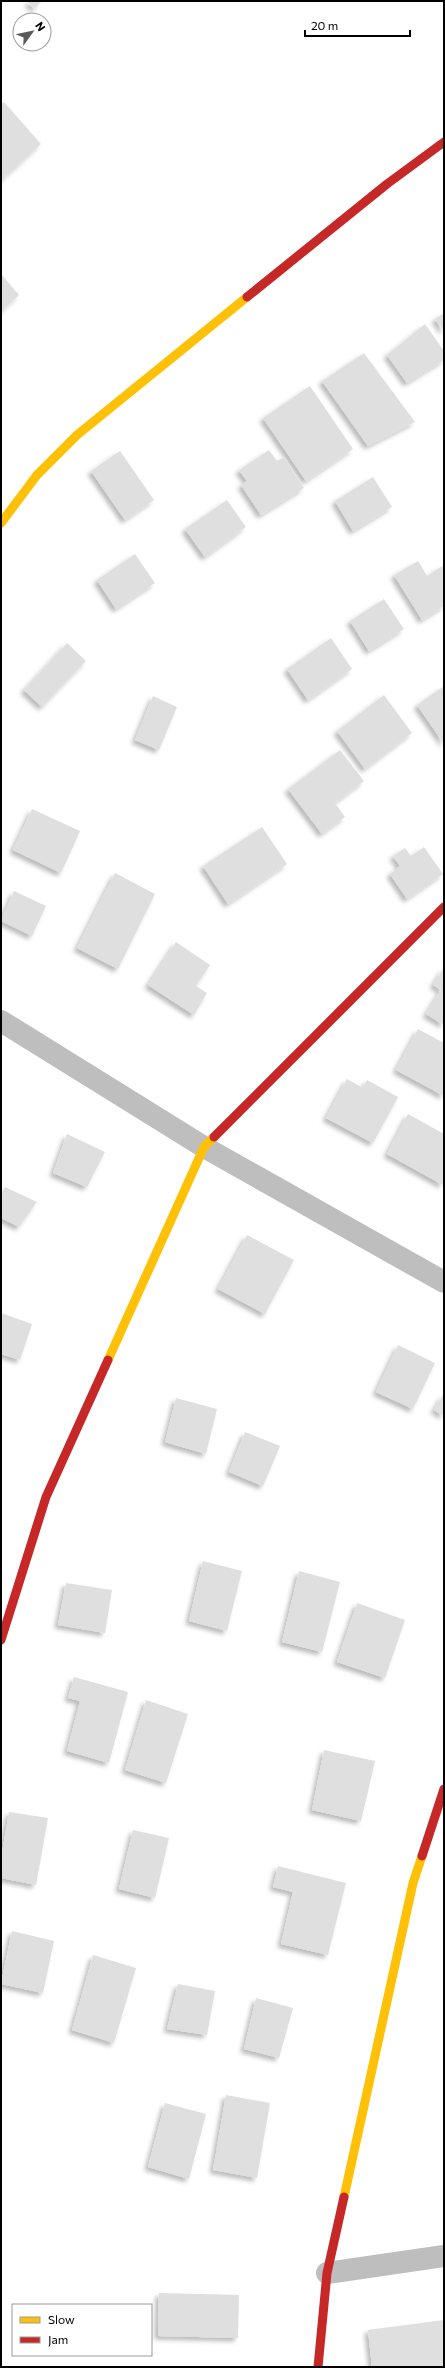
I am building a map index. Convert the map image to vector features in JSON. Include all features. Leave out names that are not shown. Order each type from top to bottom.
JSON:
[{"type":"street","points":[[1,523],[38,475],[76,435],[327,231],[444,142]]},
{"type":"street","points":[[1,1640],[46,1497],[204,1147],[444,907]]},
{"type":"street","points":[[1,1021],[204,1147],[444,1282]]},
{"type":"street","points":[[318,2367],[327,2273],[413,1883],[444,1789]]},
{"type":"street","points":[[327,2273],[444,2256]]},
{"type":"building","points":[[27,1],[42,1],[34,9]]},
{"type":"building","points":[[4,102],[41,144],[1,181],[1,104]]},
{"type":"building","points":[[1,274],[19,295],[1,312]]},
{"type":"building","points":[[444,313],[444,332],[435,319]]},
{"type":"building","points":[[425,324],[444,351],[444,360],[407,383],[387,355]]},
{"type":"building","points":[[364,353],[415,422],[368,446],[322,381]]},
{"type":"building","points":[[310,386],[353,449],[306,481],[263,418]]},
{"type":"building","points":[[269,450],[277,461],[284,457],[304,488],[261,515],[241,485],[247,481],[239,470]]},
{"type":"building","points":[[120,451],[154,500],[125,520],[91,471]]},
{"type":"building","points":[[373,477],[392,507],[353,531],[335,501]]},
{"type":"building","points":[[227,500],[246,527],[205,557],[185,529]]},
{"type":"building","points":[[135,554],[155,583],[116,609],[97,580]]},
{"type":"building","points":[[418,561],[427,576],[442,566],[444,569],[444,606],[422,620],[394,575]]},
{"type":"building","points":[[384,599],[404,629],[369,651],[350,621]]},
{"type":"building","points":[[331,638],[352,669],[308,700],[287,669]]},
{"type":"building","points":[[67,643],[86,661],[42,707],[24,690]]},
{"type":"building","points":[[444,686],[444,744],[417,705]]},
{"type":"building","points":[[384,695],[412,733],[365,769],[337,731]]},
{"type":"building","points":[[153,696],[177,707],[159,750],[135,740]]},
{"type":"building","points":[[340,750],[364,781],[335,803],[345,817],[322,834],[288,789]]},
{"type":"building","points":[[32,809],[80,831],[61,873],[13,850]]},
{"type":"building","points":[[262,827],[287,864],[228,904],[203,866]]},
{"type":"building","points":[[424,847],[443,874],[407,899],[390,874],[400,866],[393,856],[405,848],[411,856]]},
{"type":"building","points":[[115,873],[155,894],[118,969],[77,948]]},
{"type":"building","points":[[14,891],[46,906],[32,936],[1,921]]},
{"type":"building","points":[[176,942],[210,965],[196,986],[207,993],[194,1015],[148,985]]},
{"type":"building","points":[[444,967],[444,1025],[426,1014],[441,990],[433,985]]},
{"type":"building","points":[[418,1029],[444,1043],[444,1096],[396,1070]]},
{"type":"building","points":[[347,1079],[363,1088],[367,1080],[398,1097],[373,1143],[326,1118]]},
{"type":"building","points":[[408,1114],[444,1134],[443,1185],[387,1154]]},
{"type":"building","points":[[67,1134],[105,1152],[87,1187],[53,1173]]},
{"type":"building","points":[[5,1187],[37,1202],[19,1227],[1,1218],[1,1196]]},
{"type":"building","points":[[247,1235],[294,1260],[265,1314],[218,1289]]},
{"type":"building","points":[[1,1313],[32,1324],[20,1360],[1,1354]]},
{"type":"building","points":[[398,1345],[435,1363],[413,1409],[376,1392]]},
{"type":"building","points":[[444,1393],[444,1416],[434,1410]]},
{"type":"building","points":[[176,1398],[217,1409],[206,1454],[165,1442]]},
{"type":"building","points":[[245,1432],[280,1446],[263,1486],[229,1472]]},
{"type":"building","points":[[203,1561],[242,1571],[227,1631],[189,1621]]},
{"type":"building","points":[[299,1571],[340,1582],[322,1652],[282,1642]]},
{"type":"building","points":[[66,1583],[112,1590],[105,1633],[58,1625]]},
{"type":"building","points":[[357,1603],[405,1620],[385,1678],[337,1662]]},
{"type":"building","points":[[74,1677],[128,1692],[109,1763],[67,1751],[80,1701],[68,1698]]},
{"type":"building","points":[[146,1700],[188,1714],[166,1783],[125,1770]]},
{"type":"building","points":[[324,1750],[375,1761],[361,1821],[312,1810]]},
{"type":"building","points":[[9,1812],[48,1818],[36,1885],[1,1878],[1,1859]]},
{"type":"building","points":[[133,1830],[169,1838],[155,1898],[119,1889]]},
{"type":"building","points":[[278,1866],[346,1883],[328,1955],[281,1944],[293,1892],[273,1887]]},
{"type":"building","points":[[12,1931],[54,1941],[43,1993],[1,1984]]},
{"type":"building","points":[[93,1955],[136,1968],[114,2043],[72,2030]]},
{"type":"building","points":[[178,1984],[215,1991],[207,2035],[167,2029]]},
{"type":"building","points":[[256,1998],[293,2008],[279,2058],[244,2049]]},
{"type":"building","points":[[226,2095],[270,2103],[257,2178],[213,2170]]},
{"type":"building","points":[[165,2103],[206,2114],[189,2179],[148,2167]]},
{"type":"building","points":[[159,2293],[239,2295],[238,2338],[158,2336]]},
{"type":"building","points":[[444,2320],[444,2367],[372,2367],[368,2330]]},
{"type":"traffic: slow","points":[[1,523],[37,475],[77,435],[247,297]]},
{"type":"traffic: slow","points":[[108,1360],[204,1147],[214,1137]]},
{"type":"traffic: slow","points":[[344,2197],[413,1883],[422,1856]]},
{"type":"traffic: jam","points":[[247,297],[387,184],[444,142]]},
{"type":"traffic: jam","points":[[214,1137],[444,907]]},
{"type":"traffic: jam","points":[[1,1640],[46,1497],[108,1360]]},
{"type":"traffic: jam","points":[[422,1856],[444,1789]]},
{"type":"traffic: jam","points":[[318,2367],[327,2273],[344,2197]]}]
